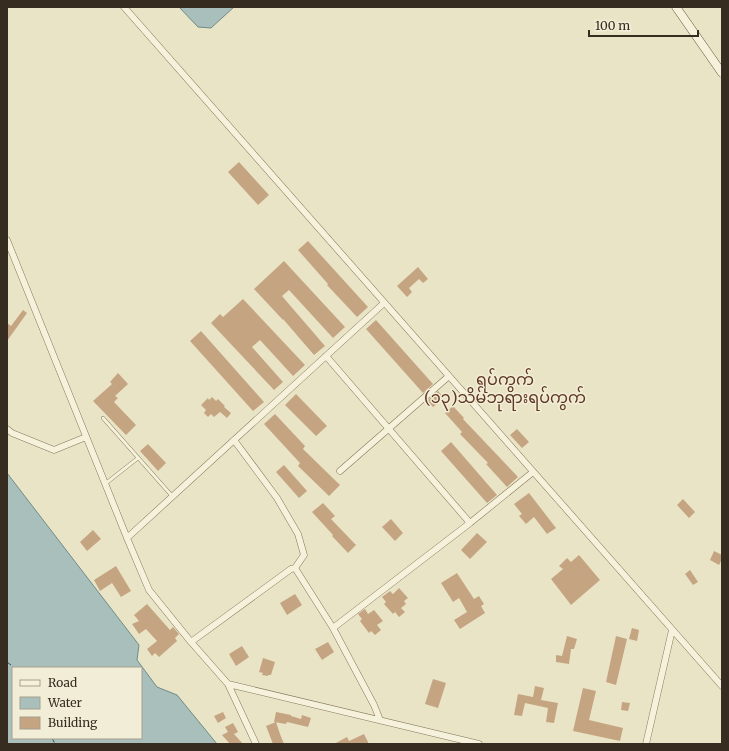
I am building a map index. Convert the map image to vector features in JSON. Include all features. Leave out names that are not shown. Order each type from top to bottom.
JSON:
[{"type":"main road","points":[[676,7],[722,73]]},
{"type":"street","points":[[124,7],[722,686]]},
{"type":"street","points":[[7,240],[149,590],[191,642],[228,684],[256,744]]},
{"type":"street","points":[[127,538],[384,303]]},
{"type":"street","points":[[326,356],[470,523]]},
{"type":"street","points":[[340,472],[449,376]]},
{"type":"street","points":[[7,429],[12,433],[54,450],[86,437]]},
{"type":"street","points":[[191,642],[291,569],[295,568],[304,554],[298,534],[277,498],[234,440]]},
{"type":"street","points":[[333,628],[470,523],[533,472]]},
{"type":"street","points":[[295,568],[333,628],[374,704],[380,720]]},
{"type":"street","points":[[646,744],[672,630]]},
{"type":"street","points":[[228,684],[479,744]]},
{"type":"lane","points":[[103,418],[172,496]]},
{"type":"lane","points":[[105,484],[138,458]]},
{"type":"water","points":[[179,7],[234,7],[211,28],[198,27]]},
{"type":"water","points":[[7,473],[139,645],[137,660],[157,687],[177,695],[217,744],[7,744]]},
{"type":"building","points":[[239,162],[269,195],[258,205],[228,172]]},
{"type":"building","points":[[308,241],[368,307],[357,317],[327,285],[328,284],[298,250]]},
{"type":"building","points":[[284,261],[345,327],[333,338],[289,290],[282,296],[325,346],[314,355],[283,319],[254,289]]},
{"type":"building","points":[[418,267],[428,279],[423,283],[419,279],[409,288],[412,292],[407,297],[397,286]]},
{"type":"building","points":[[243,299],[305,365],[293,376],[260,340],[252,347],[283,382],[274,390],[211,323],[220,314],[223,317]]},
{"type":"building","points":[[23,310],[27,313],[7,341],[7,323],[11,326]]},
{"type":"building","points":[[376,320],[433,384],[423,393],[366,329]]},
{"type":"building","points":[[201,331],[264,402],[253,411],[190,341]]},
{"type":"building","points":[[118,373],[128,384],[115,396],[118,398],[114,402],[136,425],[126,435],[93,401],[112,384],[110,382]]},
{"type":"building","points":[[438,391],[444,398],[433,407],[427,401]]},
{"type":"building","points":[[296,394],[327,426],[316,436],[285,405]]},
{"type":"building","points":[[212,397],[216,401],[218,399],[231,413],[227,418],[220,412],[214,417],[211,414],[208,417],[204,413],[206,410],[201,405],[208,398],[209,400]]},
{"type":"building","points":[[453,406],[464,418],[463,419],[518,477],[507,487],[486,464],[488,463],[460,434],[462,432],[445,413]]},
{"type":"building","points":[[275,414],[305,446],[303,449],[340,485],[329,496],[298,466],[300,463],[264,424]]},
{"type":"building","points":[[517,429],[529,442],[522,448],[510,435]]},
{"type":"building","points":[[451,442],[497,495],[487,503],[441,451]]},
{"type":"building","points":[[148,444],[166,463],[158,471],[140,451]]},
{"type":"building","points":[[284,465],[307,491],[299,498],[276,472]]},
{"type":"building","points":[[529,493],[556,528],[547,534],[534,517],[526,524],[519,516],[522,514],[514,504]]},
{"type":"building","points":[[683,499],[695,512],[689,518],[677,505]]},
{"type":"building","points":[[323,503],[335,516],[331,519],[356,545],[348,553],[312,512]]},
{"type":"building","points":[[391,519],[403,533],[395,541],[382,527]]},
{"type":"building","points":[[93,530],[101,539],[87,551],[80,542]]},
{"type":"building","points":[[477,533],[487,542],[470,559],[461,550]]},
{"type":"building","points":[[714,551],[722,555],[719,565],[710,560]]},
{"type":"building","points":[[579,555],[600,580],[571,605],[551,579],[563,569],[559,566],[567,558],[571,562]]},
{"type":"building","points":[[116,566],[131,591],[121,597],[112,583],[100,591],[94,580]]},
{"type":"building","points":[[690,570],[698,582],[693,585],[685,574]]},
{"type":"building","points":[[457,573],[474,599],[479,596],[484,604],[481,606],[485,613],[460,629],[454,620],[467,612],[459,598],[453,602],[441,583]]},
{"type":"building","points":[[399,588],[408,598],[404,601],[406,604],[401,608],[405,612],[399,617],[395,612],[393,614],[384,604],[386,602],[382,597],[390,591],[393,594]]},
{"type":"building","points":[[295,594],[302,605],[287,615],[280,603]]},
{"type":"building","points":[[147,604],[170,630],[173,627],[179,634],[175,638],[177,641],[159,657],[155,653],[152,656],[147,649],[157,641],[146,629],[139,634],[132,624],[139,621],[134,615]]},
{"type":"building","points":[[365,609],[368,614],[374,610],[383,621],[377,625],[381,630],[375,635],[371,631],[369,633],[360,621],[362,619],[358,614]]},
{"type":"building","points":[[632,628],[639,630],[637,641],[629,639]]},
{"type":"building","points":[[567,636],[577,639],[574,649],[571,649],[569,664],[556,662],[556,655],[562,656]]},
{"type":"building","points":[[616,636],[627,639],[616,685],[606,682]]},
{"type":"building","points":[[328,642],[334,652],[322,660],[315,649]]},
{"type":"building","points":[[242,646],[249,657],[236,666],[229,654]]},
{"type":"building","points":[[263,658],[275,662],[271,675],[262,675],[263,673],[259,672]]},
{"type":"building","points":[[433,679],[446,683],[438,708],[425,704]]},
{"type":"building","points":[[535,686],[544,688],[541,700],[558,703],[554,723],[546,722],[548,708],[525,703],[522,716],[514,715],[518,694],[533,697]]},
{"type":"building","points":[[583,688],[596,691],[589,720],[623,728],[620,741],[573,731]]},
{"type":"building","points":[[622,702],[630,703],[628,711],[621,710]]},
{"type":"building","points":[[223,712],[226,718],[218,723],[214,716]]},
{"type":"building","points":[[276,712],[301,719],[302,715],[311,718],[308,727],[287,722],[286,724],[274,722]]},
{"type":"building","points":[[276,722],[284,744],[273,744],[266,726]]},
{"type":"building","points":[[233,723],[238,732],[234,734],[243,744],[230,744],[222,735],[228,732],[225,727]]},
{"type":"building","points":[[364,734],[369,744],[334,744],[347,737],[349,741]]},
{"type":"ferry route","points":[[7,662],[14,667]]},
{"type":"ferry route","points":[[52,739],[55,744]]},
{"type":"district","name":"ရပ်ကွက် (၁၃)သိမ်ဘုရားရပ်ကွက်","points":[[505,388]]}]
